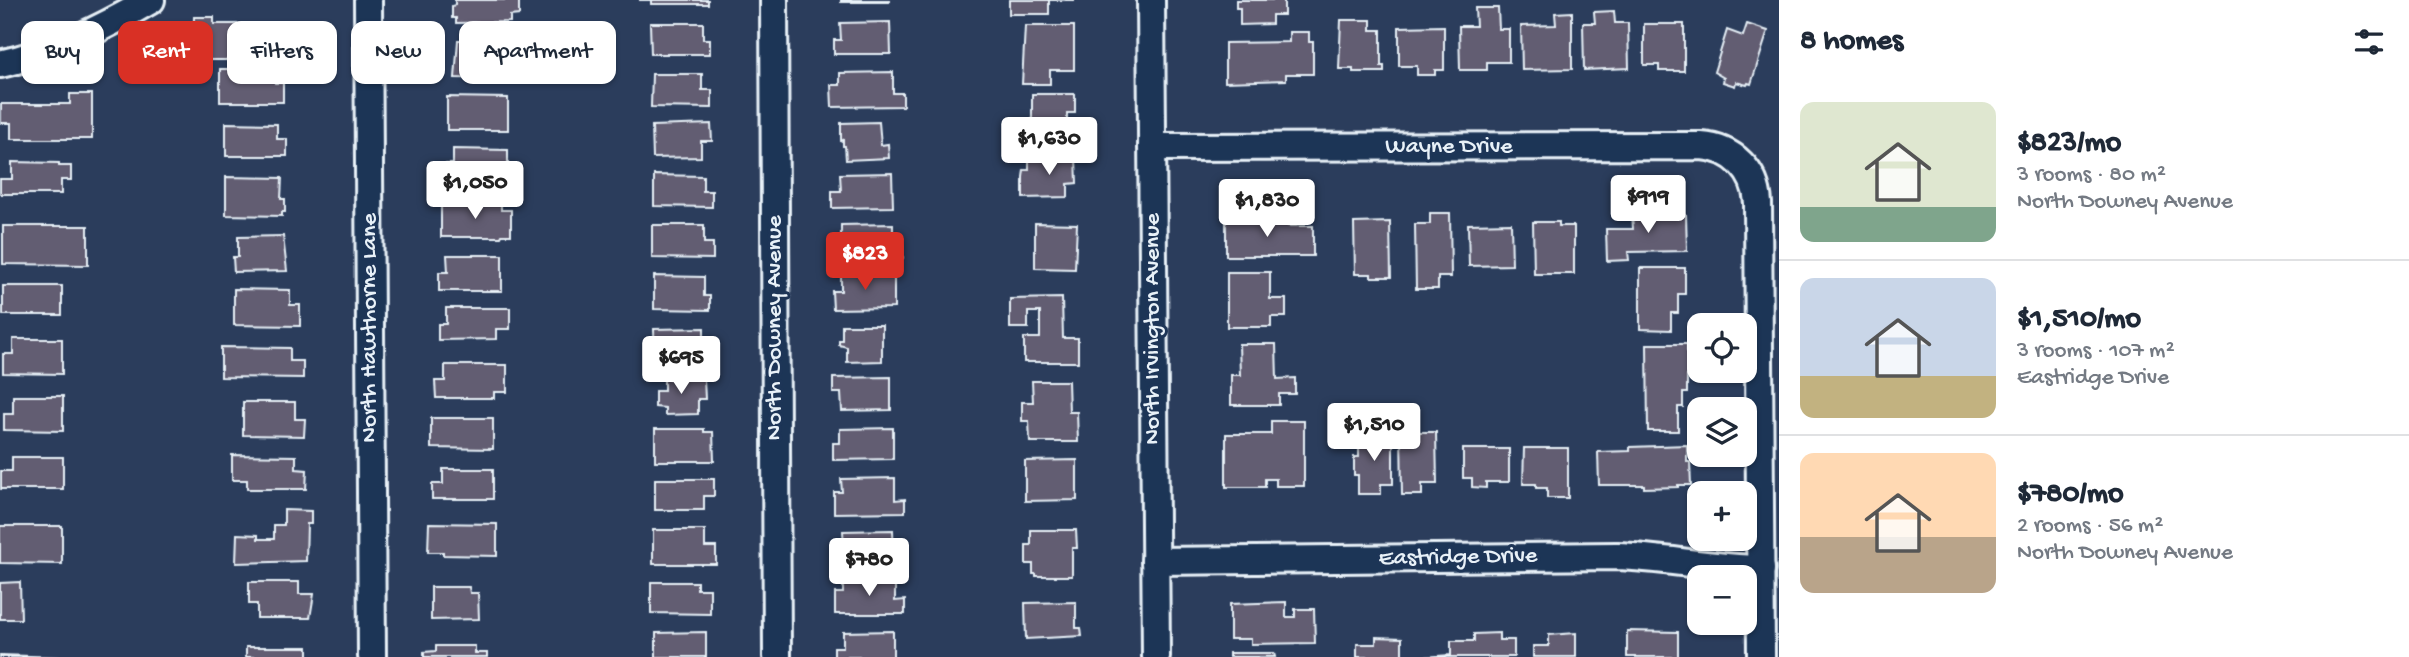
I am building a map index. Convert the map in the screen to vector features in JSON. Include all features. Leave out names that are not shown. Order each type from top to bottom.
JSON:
[{"type":"street","points":[[0,64],[25,58],[84,36],[151,0]]},
{"type":"street","name":"North Hawthorne Lane","points":[[368,0],[372,657]]},
{"type":"street","name":"North Downey Avenue","points":[[774,0],[777,657]]},
{"type":"street","name":"North Irvington Avenue","points":[[1151,0],[1156,657]]},
{"type":"street","name":"Wayne Drive","points":[[1152,147],[1701,146],[1719,149],[1741,162],[1755,186],[1758,203],[1760,569]]},
{"type":"street","name":"Eastridge Drive","points":[[1155,561],[1643,556],[1716,567],[1760,569]]},
{"type":"street","points":[[1760,569],[1761,657]]},
{"type":"building","points":[[455,0],[519,0],[519,15],[510,16],[510,21],[456,23],[456,18],[452,18],[452,6],[455,5]]},
{"type":"building","points":[[651,0],[708,0],[708,4],[651,4]]},
{"type":"building","points":[[889,0],[889,2],[841,2]]},
{"type":"building","points":[[1009,0],[1049,0],[1049,14],[1009,14]]},
{"type":"building","points":[[1236,0],[1284,0],[1284,15],[1272,15],[1272,24],[1240,25],[1240,8],[1236,8]]},
{"type":"building","points":[[1475,8],[1498,8],[1499,29],[1509,29],[1509,62],[1487,62],[1487,70],[1460,70],[1459,26],[1476,26]]},
{"type":"building","points":[[1614,11],[1615,23],[1628,23],[1629,68],[1584,70],[1583,23],[1595,23],[1594,12]]},
{"type":"building","points":[[1572,12],[1572,69],[1522,70],[1521,26],[1556,25],[1555,13]]},
{"type":"building","points":[[194,17],[214,17],[214,24],[227,24],[227,60],[213,60],[213,21],[194,21]]},
{"type":"building","points":[[1341,20],[1371,20],[1371,30],[1381,30],[1381,66],[1384,66],[1384,72],[1339,69]]},
{"type":"building","points":[[890,22],[891,54],[834,54],[834,40],[841,40],[840,23]]},
{"type":"building","points":[[650,23],[703,23],[703,39],[710,39],[710,54],[651,54]]},
{"type":"building","points":[[1644,24],[1684,24],[1684,71],[1659,71],[1659,65],[1644,65]]},
{"type":"building","points":[[1747,24],[1768,31],[1751,84],[1736,82],[1735,86],[1723,82],[1724,78],[1714,72],[1727,30],[1743,36]]},
{"type":"building","points":[[1025,26],[1074,26],[1074,70],[1050,70],[1050,84],[1022,84]]},
{"type":"building","points":[[1444,26],[1444,70],[1435,70],[1435,75],[1417,75],[1417,66],[1399,66],[1399,27]]},
{"type":"building","points":[[1289,32],[1309,32],[1309,42],[1313,42],[1313,74],[1286,74],[1286,80],[1225,82],[1225,43],[1289,42]]},
{"type":"building","points":[[458,40],[459,40],[459,78],[455,78]]},
{"type":"building","points":[[220,69],[227,69],[227,84],[283,84],[283,102],[220,102]]},
{"type":"building","points":[[893,72],[893,93],[903,93],[903,106],[832,107],[831,85],[840,85],[840,73]]},
{"type":"building","points":[[652,74],[702,74],[702,90],[712,90],[712,108],[651,107]]},
{"type":"building","points":[[70,94],[92,94],[92,139],[11,139],[11,123],[1,123],[1,104],[70,104]]},
{"type":"building","points":[[1032,94],[1075,94],[1075,113],[1067,113],[1067,122],[1073,122],[1073,133],[1067,133],[1067,148],[1025,148],[1025,128],[1032,128]]},
{"type":"building","points":[[447,97],[508,98],[508,130],[447,130]]},
{"type":"building","points":[[879,122],[881,145],[888,144],[889,158],[846,160],[845,146],[843,140],[841,141],[841,123]]},
{"type":"building","points":[[226,123],[277,124],[277,139],[287,139],[287,156],[226,156]]},
{"type":"building","points":[[711,124],[712,141],[701,141],[701,157],[653,158],[652,126]]},
{"type":"building","points":[[453,149],[508,150],[508,184],[442,184],[442,164],[453,164]]},
{"type":"building","points":[[1076,157],[1077,183],[1068,184],[1068,197],[1023,198],[1024,170],[1029,170],[1029,158]]},
{"type":"building","points":[[12,162],[59,163],[59,166],[71,166],[71,180],[61,180],[61,194],[0,194],[0,179],[12,179]]},
{"type":"building","points":[[892,173],[893,207],[832,208],[832,191],[841,191],[840,174]]},
{"type":"building","points":[[654,175],[703,176],[703,191],[712,191],[712,207],[654,206]]},
{"type":"building","points":[[226,177],[282,178],[281,199],[285,199],[285,212],[282,212],[282,216],[226,215]]},
{"type":"building","points":[[441,204],[501,204],[501,210],[511,210],[511,235],[441,237]]},
{"type":"building","points":[[1670,211],[1670,215],[1686,215],[1687,251],[1628,252],[1629,260],[1607,261],[1606,229],[1633,229],[1632,212]]},
{"type":"building","points":[[1430,213],[1450,213],[1451,277],[1438,277],[1438,289],[1416,289],[1415,224],[1430,224]]},
{"type":"building","points":[[1226,218],[1259,218],[1259,221],[1279,221],[1279,224],[1288,226],[1313,226],[1313,256],[1226,256]]},
{"type":"building","points":[[1390,222],[1391,277],[1355,274],[1354,223]]},
{"type":"building","points":[[1533,222],[1559,222],[1559,226],[1574,226],[1574,274],[1534,274]]},
{"type":"building","points":[[1035,223],[1077,224],[1075,269],[1035,268]]},
{"type":"building","points":[[1511,223],[1512,265],[1469,266],[1468,224]]},
{"type":"building","points":[[893,224],[893,246],[903,245],[903,258],[832,259],[832,237],[841,237],[841,225]]},
{"type":"building","points":[[652,225],[704,225],[704,243],[713,243],[713,259],[652,258]]},
{"type":"building","points":[[3,226],[88,226],[88,265],[3,264]]},
{"type":"building","points":[[283,236],[287,271],[234,272],[233,257],[238,257],[238,237]]},
{"type":"building","points":[[447,255],[502,255],[502,291],[439,291],[439,272],[448,272]]},
{"type":"building","points":[[1640,268],[1685,268],[1685,294],[1678,294],[1678,313],[1671,313],[1671,330],[1640,329]]},
{"type":"building","points":[[1227,272],[1270,272],[1270,299],[1286,299],[1286,317],[1271,317],[1271,327],[1227,327]]},
{"type":"building","points":[[841,274],[894,274],[894,308],[833,309],[832,291],[841,291]]},
{"type":"building","points":[[654,276],[704,277],[704,296],[710,296],[710,310],[654,309]]},
{"type":"building","points":[[3,286],[62,286],[62,315],[3,315]]},
{"type":"building","points":[[234,289],[290,290],[290,305],[300,305],[300,326],[234,325]]},
{"type":"building","points":[[1062,298],[1063,338],[1078,338],[1078,362],[1024,362],[1024,338],[1040,338],[1040,312],[1028,312],[1028,328],[1010,328],[1010,299]]},
{"type":"building","points":[[446,308],[510,308],[510,329],[496,329],[496,339],[438,340],[438,324],[446,324]]},
{"type":"building","points":[[842,325],[882,325],[882,361],[847,362],[847,347],[839,345],[839,340],[842,340]]},
{"type":"building","points":[[704,328],[704,343],[713,343],[714,360],[655,361],[654,329]]},
{"type":"building","points":[[13,339],[62,339],[62,374],[3,373],[3,354],[13,354]]},
{"type":"building","points":[[1239,344],[1276,344],[1277,379],[1295,378],[1295,394],[1279,394],[1279,405],[1231,405],[1231,375],[1240,375]]},
{"type":"building","points":[[1647,344],[1687,344],[1687,393],[1683,393],[1683,407],[1678,407],[1678,431],[1648,431]]},
{"type":"building","points":[[221,347],[290,348],[290,361],[303,361],[303,378],[221,377]]},
{"type":"building","points":[[445,365],[507,365],[507,392],[494,392],[494,398],[436,398],[435,381],[445,381]]},
{"type":"building","points":[[891,377],[891,410],[842,411],[841,393],[833,393],[833,378]]},
{"type":"building","points":[[664,379],[704,379],[705,399],[698,399],[698,414],[665,415],[665,408],[655,407],[655,391],[664,391]]},
{"type":"building","points":[[1032,381],[1068,381],[1069,412],[1077,412],[1078,442],[1030,442],[1029,421],[1022,421],[1022,402],[1033,402]]},
{"type":"building","points":[[13,396],[63,396],[63,431],[4,430],[4,414],[13,414]]},
{"type":"building","points":[[243,402],[295,402],[295,419],[305,419],[304,436],[243,435]]},
{"type":"building","points":[[431,418],[493,418],[493,449],[431,448]]},
{"type":"building","points":[[1271,421],[1304,421],[1304,486],[1276,486],[1276,479],[1265,479],[1265,487],[1226,487],[1226,434],[1271,434]]},
{"type":"building","points":[[893,428],[893,459],[833,460],[833,443],[840,443],[840,429]]},
{"type":"building","points":[[655,429],[704,429],[704,432],[713,432],[714,461],[655,461]]},
{"type":"building","points":[[1401,432],[1436,432],[1437,484],[1422,484],[1422,495],[1402,495]]},
{"type":"building","points":[[1359,435],[1393,435],[1393,484],[1381,484],[1381,494],[1358,494],[1354,457],[1359,457]]},
{"type":"building","points":[[1687,445],[1687,467],[1690,467],[1691,481],[1678,487],[1599,485],[1598,452],[1630,451],[1630,447]]},
{"type":"building","points":[[1524,448],[1568,448],[1568,498],[1547,498],[1547,488],[1536,488],[1536,484],[1523,484]]},
{"type":"building","points":[[1463,449],[1509,449],[1509,482],[1486,482],[1486,488],[1472,487],[1472,478],[1463,478]]},
{"type":"building","points":[[232,455],[296,456],[296,469],[307,470],[306,489],[247,489],[247,480],[232,480]]},
{"type":"building","points":[[12,457],[63,457],[63,489],[1,489],[1,471],[12,471]]},
{"type":"building","points":[[1077,460],[1077,500],[1025,501],[1025,461]]},
{"type":"building","points":[[443,469],[493,469],[493,499],[432,499],[432,484],[443,484]]},
{"type":"building","points":[[895,478],[895,500],[905,499],[905,512],[834,513],[834,492],[842,492],[841,479]]},
{"type":"building","points":[[655,479],[714,479],[714,496],[704,496],[704,510],[655,510]]},
{"type":"building","points":[[284,510],[311,511],[311,524],[307,524],[306,561],[236,563],[237,534],[258,535],[258,539],[274,539],[274,525],[284,525]]},
{"type":"building","points":[[429,523],[497,524],[497,556],[443,555],[443,552],[428,552]]},
{"type":"building","points":[[0,526],[62,526],[62,564],[0,563]]},
{"type":"building","points":[[653,530],[705,530],[705,547],[716,547],[716,564],[653,564]]},
{"type":"building","points":[[893,530],[894,561],[836,562],[836,546],[844,546],[843,531]]},
{"type":"building","points":[[1031,530],[1076,530],[1077,548],[1072,548],[1072,576],[1033,574],[1033,564],[1026,564],[1026,545],[1031,545]]},
{"type":"building","points":[[843,580],[895,580],[895,601],[905,600],[905,614],[835,614],[835,593],[843,593]]},
{"type":"building","points":[[20,582],[21,619],[0,619],[0,583]]},
{"type":"building","points":[[249,582],[299,582],[299,594],[314,594],[310,618],[257,618],[257,604],[249,604]]},
{"type":"building","points":[[651,582],[697,582],[697,589],[710,589],[710,614],[651,613]]},
{"type":"building","points":[[431,587],[469,587],[470,593],[478,593],[479,619],[431,620]]},
{"type":"building","points":[[1076,602],[1076,628],[1081,628],[1082,636],[1026,639],[1025,603]]},
{"type":"building","points":[[1286,602],[1286,617],[1295,617],[1295,609],[1314,609],[1315,643],[1251,644],[1251,639],[1230,639],[1230,604]]},
{"type":"building","points":[[893,631],[893,657],[834,657],[834,647],[843,647],[843,632]]},
{"type":"building","points":[[1627,631],[1678,632],[1678,657],[1627,657]]},
{"type":"building","points":[[706,632],[706,657],[656,657],[656,633]]},
{"type":"building","points":[[1499,633],[1499,640],[1514,640],[1514,657],[1423,657],[1451,655],[1451,641],[1474,641],[1474,634]]},
{"type":"building","points":[[1576,633],[1576,657],[1533,657],[1533,646],[1549,646],[1549,635]]},
{"type":"building","points":[[1376,637],[1402,638],[1402,657],[1357,657],[1357,644],[1376,644]]},
{"type":"building","points":[[436,646],[475,646],[475,653],[487,653],[487,657],[424,657],[424,652],[436,651]]},
{"type":"building","points":[[246,647],[308,647],[308,657],[246,657]]},
{"type":"building","points":[[1229,653],[1274,653],[1275,657],[1229,657]]},
{"type":"building","points":[[0,655],[61,657],[0,657]]}]
